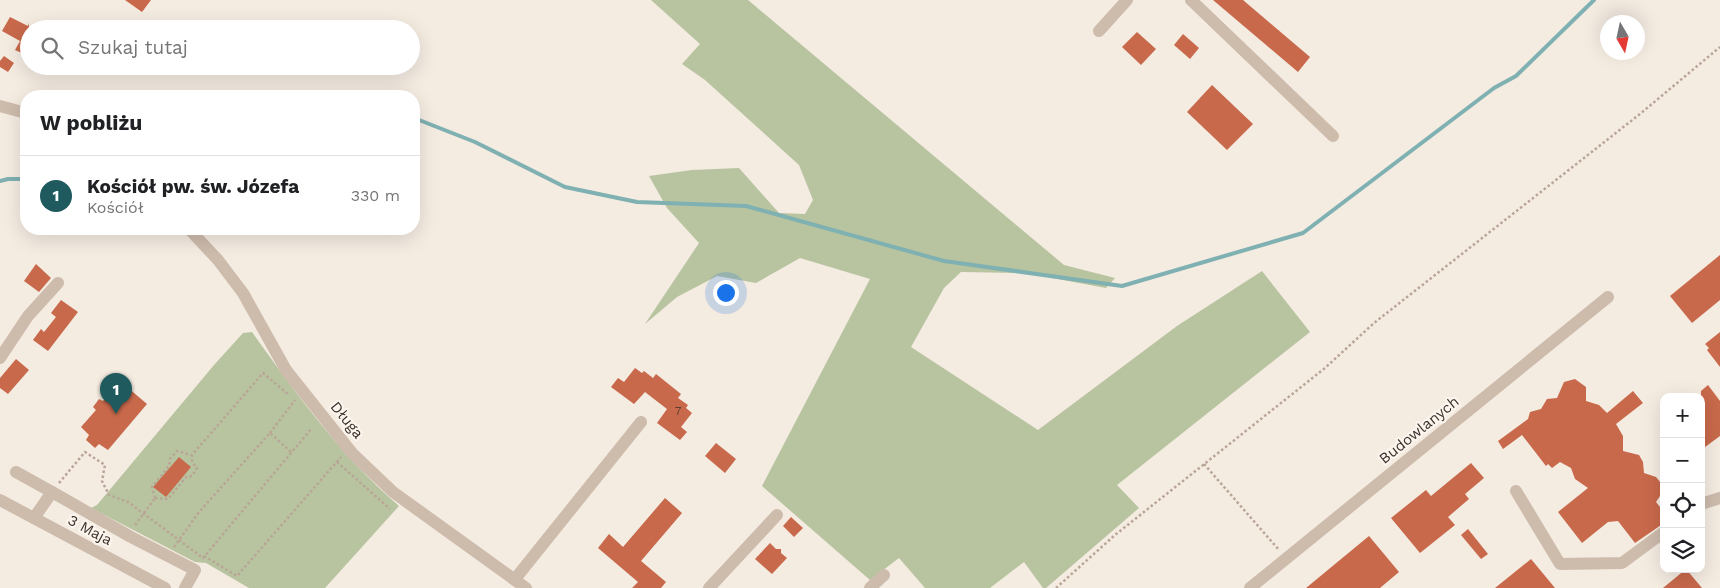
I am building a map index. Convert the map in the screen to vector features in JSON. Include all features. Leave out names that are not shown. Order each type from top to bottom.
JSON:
[{"type":"street","points":[[1099,31],[1127,0]]},
{"type":"street","points":[[1191,0],[1333,136]]},
{"type":"street","points":[[0,106],[20,111]]},
{"type":"street","name":"Długa","points":[[195,235],[218,260],[243,293],[286,370],[349,449],[393,492],[526,588]]},
{"type":"street","points":[[0,358],[28,316],[58,283]]},
{"type":"street","name":"Budowlanych","points":[[1250,588],[1608,297]]},
{"type":"street","points":[[515,579],[641,422]]},
{"type":"street","points":[[16,472],[128,536],[195,570],[185,588]]},
{"type":"street","points":[[1516,491],[1560,564],[1622,563],[1660,535]]},
{"type":"street","points":[[34,518],[52,492]]},
{"type":"street","points":[[1705,503],[1720,498]]},
{"type":"street","name":"3 Maja","points":[[0,500],[165,588]]},
{"type":"street","points":[[709,588],[777,515]]},
{"type":"street","points":[[870,588],[884,575]]},
{"type":"path","points":[[1056,588],[1115,535],[1325,368],[1374,323],[1640,114],[1720,47]]},
{"type":"path","points":[[155,498],[168,499],[186,477],[192,476],[197,468],[192,462],[192,455],[264,372],[295,400],[270,432],[199,512],[168,556]]},
{"type":"path","points":[[204,556],[312,428]]},
{"type":"path","points":[[270,432],[291,452]]},
{"type":"path","points":[[52,492],[85,452],[105,465],[102,482],[110,496],[128,502],[198,556],[203,558],[204,556],[237,576],[349,449]]},
{"type":"path","points":[[155,498],[152,487],[169,466],[170,459],[177,451],[192,455]]},
{"type":"path","points":[[337,462],[390,509]]},
{"type":"path","points":[[1204,464],[1286,559]]},
{"type":"path","points":[[128,536],[155,498]]},
{"type":"green space","points":[[651,0],[748,0],[1064,265],[1115,278],[1106,288],[1025,273],[961,272],[944,288],[911,347],[1038,430],[1177,326],[1262,271],[1310,332],[1117,485],[1139,508],[1046,588],[1043,588],[1024,562],[990,588],[925,588],[899,558],[870,580],[762,486],[870,279],[800,258],[756,283],[717,276],[677,297],[645,324],[699,243],[667,208],[649,176],[692,170],[739,168],[779,213],[805,214],[813,200],[799,165],[705,80],[682,64],[700,44]]},
{"type":"green space","points":[[252,332],[320,424],[378,487],[399,506],[325,588],[249,588],[206,563],[195,562],[91,508],[97,505],[243,333]]},
{"type":"building","points":[[125,0],[151,0],[142,12]]},
{"type":"building","points":[[1213,0],[1243,0],[1310,57],[1298,72]]},
{"type":"building","points":[[10,17],[20,22],[20,41],[2,31]]},
{"type":"building","points":[[1137,32],[1156,49],[1141,65],[1122,47]]},
{"type":"building","points":[[1183,34],[1199,48],[1190,59],[1174,45]]},
{"type":"building","points":[[20,41],[20,52],[15,50]]},
{"type":"building","points":[[4,56],[14,63],[8,72],[0,67],[0,61]]},
{"type":"building","points":[[1212,85],[1253,124],[1227,150],[1187,112]]},
{"type":"building","points":[[1720,255],[1720,300],[1692,323],[1670,296]]},
{"type":"building","points":[[36,264],[51,278],[39,292],[24,281]]},
{"type":"building","points":[[61,300],[78,312],[48,351],[33,340],[41,329],[44,332],[56,317],[51,313]]},
{"type":"building","points":[[1720,332],[1720,367],[1707,350],[1709,348],[1705,344]]},
{"type":"building","points":[[16,359],[29,370],[8,394],[0,388],[0,378]]},
{"type":"building","points":[[635,368],[642,373],[644,371],[653,378],[656,374],[681,394],[678,398],[688,405],[686,408],[692,413],[681,427],[687,432],[680,440],[657,423],[667,409],[645,392],[634,404],[611,387],[618,378],[624,382]]},
{"type":"building","points":[[1575,379],[1586,387],[1586,401],[1599,405],[1607,413],[1633,391],[1643,403],[1616,424],[1623,436],[1623,451],[1639,455],[1643,462],[1644,473],[1656,477],[1660,482],[1660,496],[1656,502],[1660,507],[1660,526],[1635,543],[1618,521],[1608,522],[1582,543],[1558,512],[1588,488],[1575,479],[1571,468],[1560,462],[1552,468],[1548,464],[1546,466],[1522,435],[1503,449],[1498,441],[1528,419],[1530,412],[1541,409],[1547,399],[1557,398],[1564,382]]},
{"type":"building","points":[[120,381],[147,404],[108,450],[99,444],[95,448],[86,440],[89,435],[81,427],[96,410],[93,407],[99,399],[103,401]]},
{"type":"building","points":[[1708,385],[1720,401],[1720,436],[1705,447],[1705,393],[1701,393]]},
{"type":"building","points":[[716,443],[736,459],[725,473],[705,456]]},
{"type":"building","points":[[179,457],[191,467],[166,497],[153,487]]},
{"type":"building","points":[[1471,463],[1484,478],[1465,494],[1469,499],[1448,517],[1455,525],[1420,553],[1391,518],[1426,490],[1431,496]]},
{"type":"building","points":[[665,498],[682,513],[641,561],[666,582],[661,588],[632,588],[638,582],[598,548],[609,534],[623,547]]},
{"type":"building","points":[[791,517],[803,528],[794,537],[783,526]]},
{"type":"building","points":[[1468,529],[1488,554],[1481,559],[1461,535]]},
{"type":"building","points":[[1369,536],[1399,572],[1380,588],[1306,588]]},
{"type":"building","points":[[770,543],[776,549],[781,549],[781,553],[787,558],[772,574],[755,559]]},
{"type":"building","points":[[1531,559],[1555,588],[1495,588]]},
{"type":"building","points":[[1681,573],[1689,573],[1702,588],[1663,588]]},
{"type":"waterway","points":[[420,120],[475,142],[565,187],[637,202],[746,206],[944,261],[1122,286],[1303,233],[1494,88],[1516,76],[1594,0]]},
{"type":"waterway","points":[[0,181],[20,179]]},
{"type":"place","name":"Kościół pw. św. Józefa","points":[[116,414]]}]
